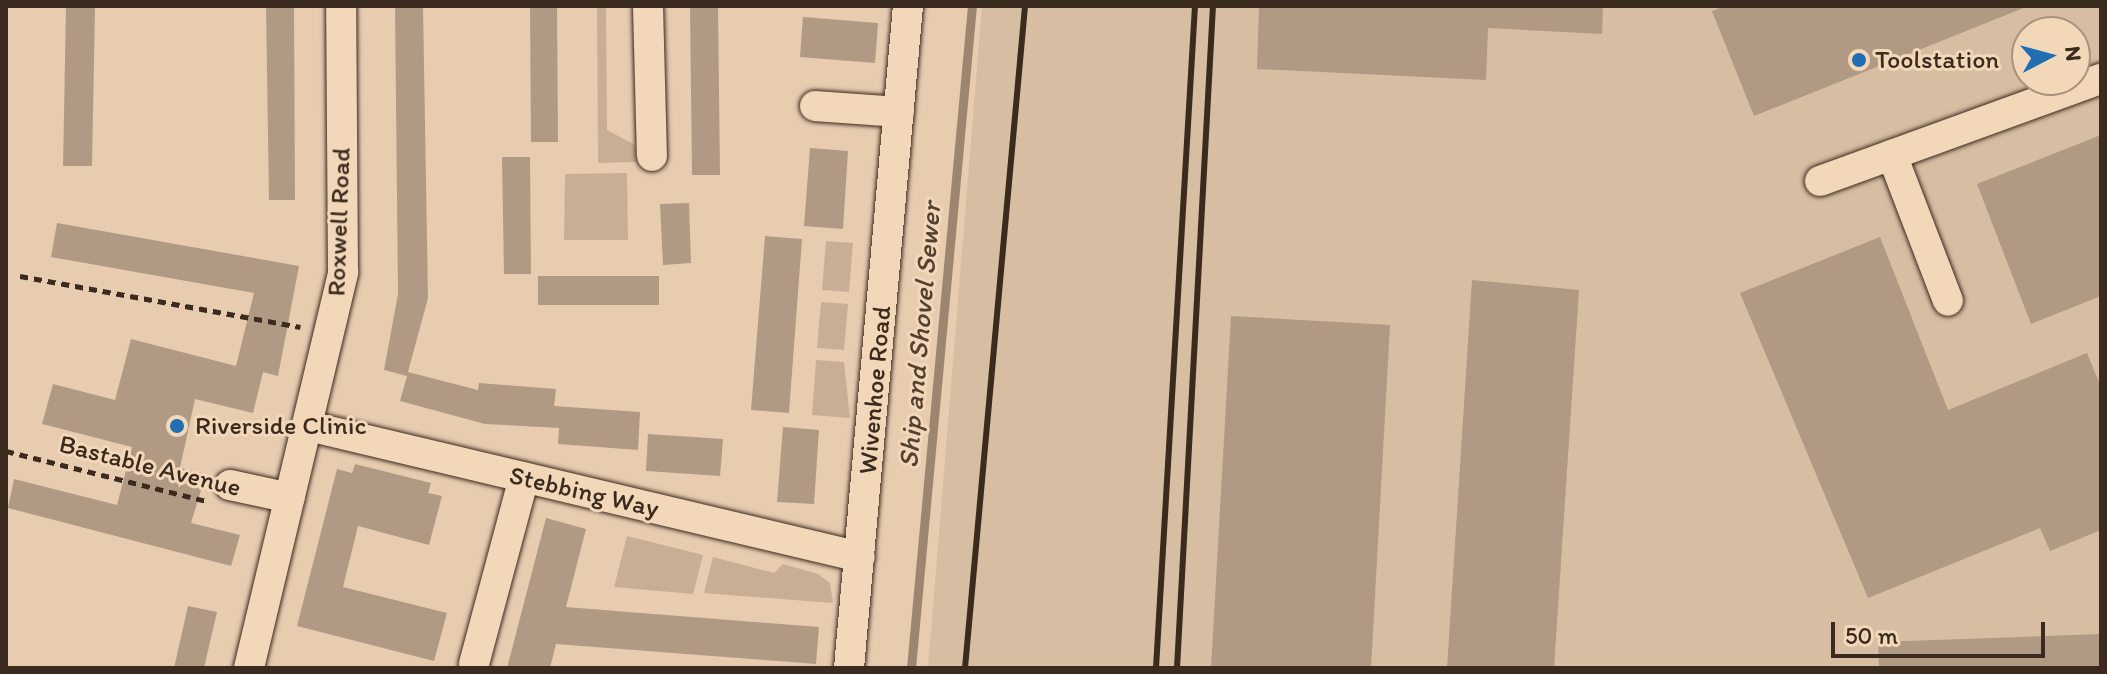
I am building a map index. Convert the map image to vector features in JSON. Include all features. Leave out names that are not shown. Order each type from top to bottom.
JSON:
[{"type":"street","name":"Roxwell Road","points":[[249,668],[333,333],[343,272],[341,6]]},
{"type":"street","points":[[648,6],[652,156]]},
{"type":"street","name":"Wivenhoe Road","points":[[849,668],[908,6]]},
{"type":"street","points":[[1820,181],[2101,79]]},
{"type":"street","points":[[815,106],[899,112]]},
{"type":"street","points":[[1892,155],[1948,301]]},
{"type":"street","name":"Stebbing Way","points":[[308,426],[860,557]]},
{"type":"street","points":[[474,664],[524,478]]},
{"type":"street","points":[[227,495],[290,498]]},
{"type":"path","points":[[20,276],[333,333]]},
{"type":"path","name":"Bastable Avenue","points":[[6,451],[227,495]]},
{"type":"shaded area","points":[[597,6],[606,6],[607,130],[635,145],[636,162],[598,163]]},
{"type":"shaded area","points":[[982,6],[2101,6],[2101,668],[928,668]]},
{"type":"shaded area","points":[[627,173],[628,240],[564,240],[565,174]]},
{"type":"shaded area","points":[[826,241],[853,243],[849,292],[822,290]]},
{"type":"shaded area","points":[[821,302],[848,304],[844,350],[817,348]]},
{"type":"shaded area","points":[[816,360],[844,362],[850,418],[812,415]]},
{"type":"shaded area","points":[[627,536],[703,555],[693,594],[614,587]]},
{"type":"shaded area","points":[[713,557],[774,573],[783,564],[818,574],[830,583],[833,603],[704,593]]},
{"type":"building","points":[[66,6],[95,6],[92,166],[63,166]]},
{"type":"building","points":[[266,6],[294,6],[295,200],[269,200]]},
{"type":"building","points":[[423,6],[428,298],[408,372],[478,390],[479,383],[556,389],[554,406],[640,412],[638,450],[558,444],[559,428],[485,424],[400,401],[407,376],[384,370],[398,294],[395,7]]},
{"type":"building","points":[[530,6],[557,6],[558,142],[531,142]]},
{"type":"building","points":[[690,6],[718,6],[720,175],[692,175]]},
{"type":"building","points":[[1259,6],[1603,6],[1602,34],[1488,28],[1486,80],[1257,69]]},
{"type":"building","points":[[1725,6],[2026,7],[1754,116],[1712,11]]},
{"type":"building","points":[[803,17],[878,23],[875,63],[800,57]]},
{"type":"building","points":[[2101,135],[2101,296],[2031,324],[1977,184]]},
{"type":"building","points":[[810,148],[848,151],[843,229],[804,226]]},
{"type":"building","points":[[502,157],[530,157],[531,274],[504,274]]},
{"type":"building","points":[[689,203],[691,263],[663,265],[660,204]]},
{"type":"building","points":[[57,223],[299,266],[278,376],[263,372],[253,413],[195,399],[180,468],[206,474],[191,523],[240,535],[231,566],[8,508],[14,479],[117,505],[132,447],[42,424],[53,384],[115,400],[131,339],[236,366],[254,293],[51,257]]},
{"type":"building","points":[[765,236],[802,239],[789,413],[751,410]]},
{"type":"building","points":[[1880,237],[1948,410],[2087,353],[2101,387],[2101,530],[2050,551],[2040,528],[1868,598],[1740,293]]},
{"type":"building","points":[[538,276],[659,276],[659,305],[538,305]]},
{"type":"building","points":[[1472,280],[1579,290],[1554,668],[1447,668]]},
{"type":"building","points":[[1231,316],[1390,325],[1371,668],[1211,668]]},
{"type":"building","points":[[783,427],[819,430],[814,504],[777,502]]},
{"type":"building","points":[[648,434],[723,439],[720,476],[646,471]]},
{"type":"building","points":[[355,464],[431,483],[428,493],[442,496],[429,545],[358,526],[343,587],[447,613],[434,661],[297,626],[337,469],[352,473]]},
{"type":"building","points":[[546,518],[586,529],[566,607],[819,627],[816,664],[556,644],[550,668],[507,668]]},
{"type":"building","points":[[188,606],[217,612],[204,668],[174,668]]},
{"type":"building","points":[[2101,634],[2101,668],[1879,668],[1878,642]]},
{"type":"waterway","name":"Ship and Shovel Sewer","points":[[911,668],[972,6]]},
{"type":"railway","points":[[965,668],[1025,6]]},
{"type":"railway","points":[[1156,668],[1195,6]]},
{"type":"railway","points":[[1177,668],[1213,6]]},
{"type":"place","name":"Toolstation","points":[[1859,60]]},
{"type":"place","name":"Riverside Clinic","points":[[177,426]]}]
